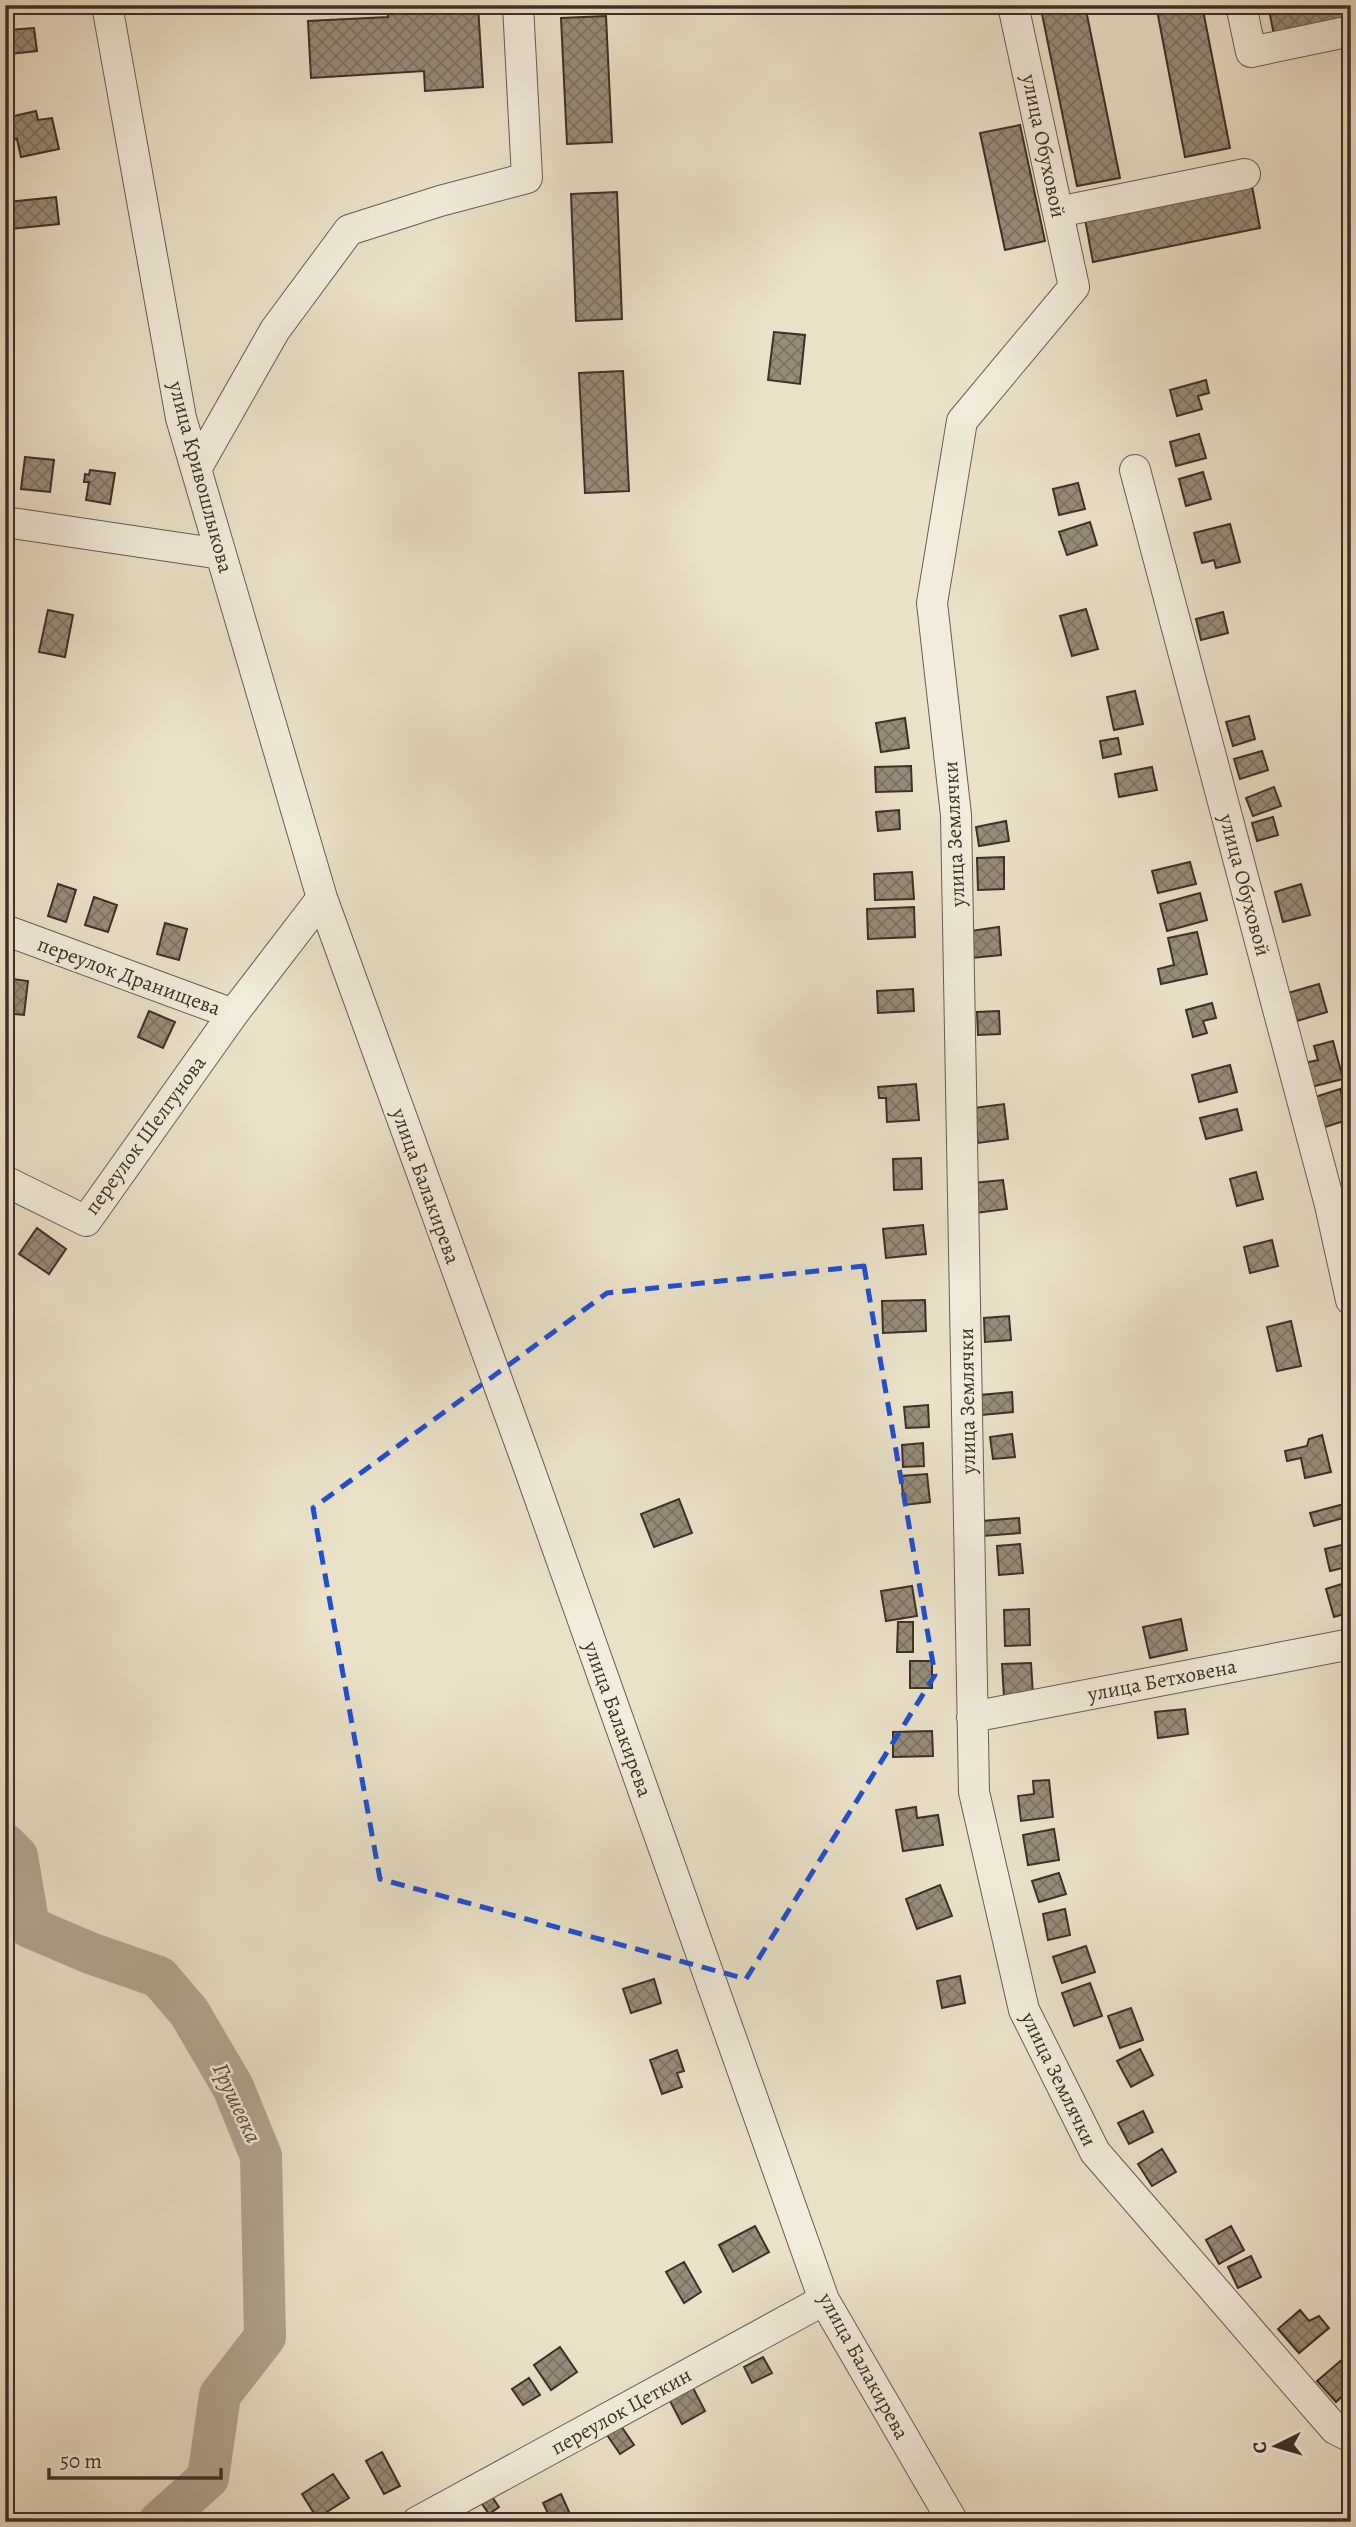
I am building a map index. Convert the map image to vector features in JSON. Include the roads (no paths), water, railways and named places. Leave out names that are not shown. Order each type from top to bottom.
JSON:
[{"type":"street","name":"улица Кривошлыкова","points":[[107,5],[181,418],[322,898]]},
{"type":"street","points":[[195,469],[275,330],[349,230],[440,201],[527,178],[518,5]]},
{"type":"street","points":[[1241,5],[1251,51],[1351,31]]},
{"type":"street","name":"улица Обуховой","points":[[1015,6],[1074,287]]},
{"type":"street","points":[[1058,212],[1245,174]]},
{"type":"street","name":"улица Землячки","points":[[1074,287],[962,421],[932,603],[957,815],[974,1791],[1024,2010],[1095,2152],[1335,2429],[1351,2437]]},
{"type":"street","name":"улица Обуховой","points":[[1135,470],[1341,1204],[1351,1300]]},
{"type":"street","points":[[5,522],[221,554]]},
{"type":"street","name":"переулок Дранищева","points":[[5,930],[233,1014],[322,898]]},
{"type":"street","name":"улица Балакирева","points":[[322,898],[534,1481],[824,2300],[953,2522]]},
{"type":"street","name":"переулок Шелгунова","points":[[5,1181],[86,1221],[233,1014]]},
{"type":"street","name":"улица Бетховена","points":[[972,1717],[1351,1644]]},
{"type":"street","name":"переулок Цеткин","points":[[417,2522],[450,2514],[824,2300]]},
{"type":"waterway","name":"Грушевка","points":[[5,1844],[17,1856],[29,1927],[90,1953],[159,1977],[189,2012],[233,2087],[261,2156],[265,2337],[220,2395],[208,2478],[159,2522]]}]
